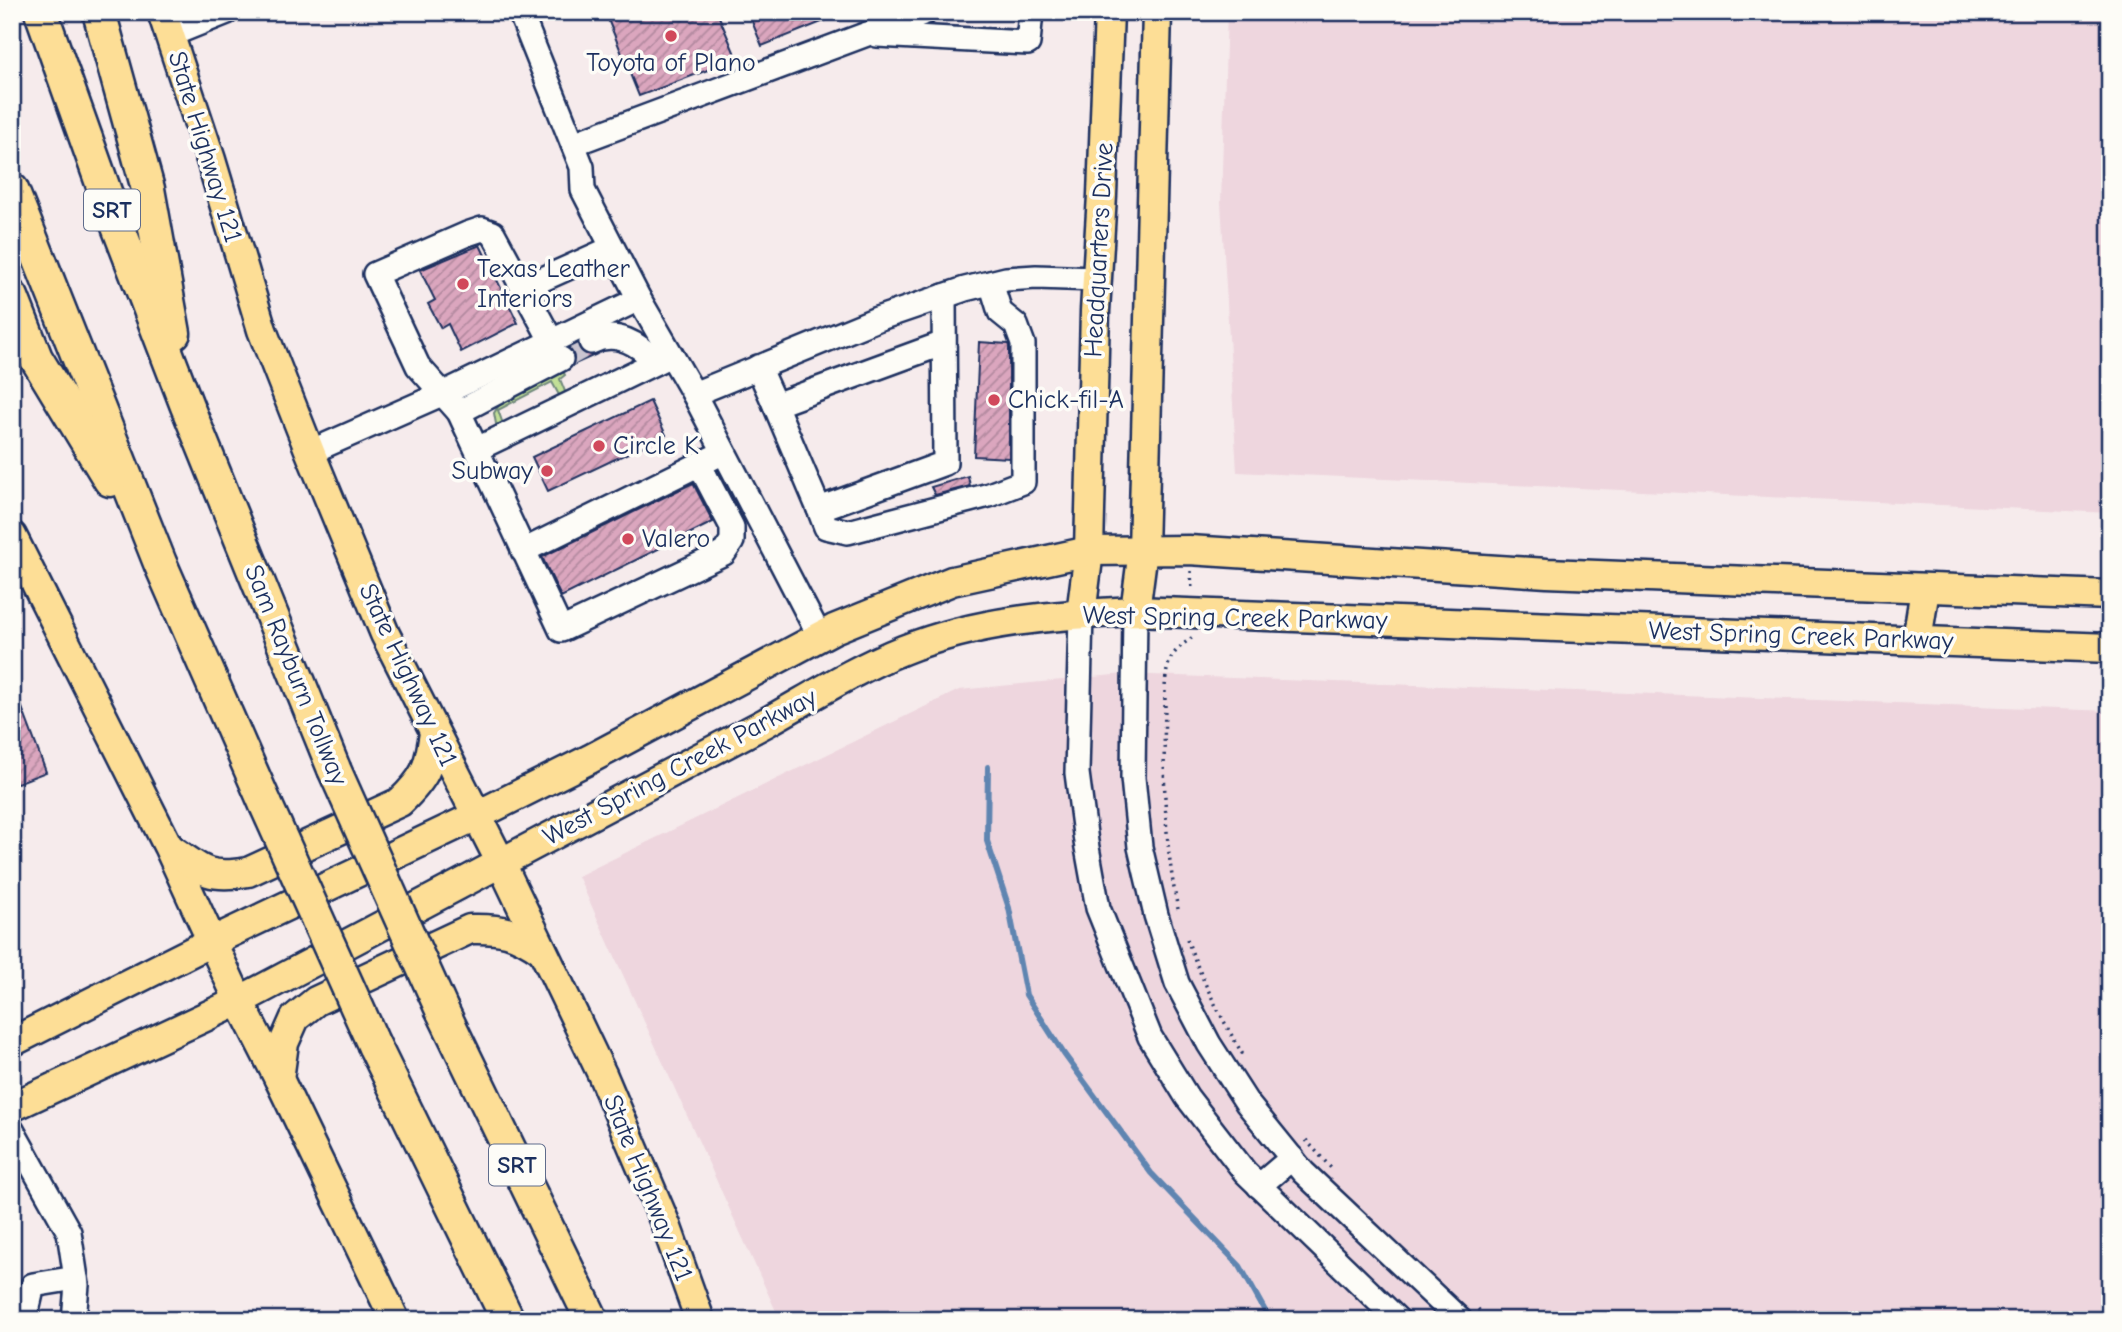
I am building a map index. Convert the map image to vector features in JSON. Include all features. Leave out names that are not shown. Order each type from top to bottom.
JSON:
[{"type":"highway","name":"Sam Rayburn Tollway","points":[[41,12],[109,203],[187,407],[334,769],[442,1010],[592,1320]]},
{"type":"highway","points":[[99,12],[148,189],[187,407]]},
{"type":"highway","points":[[12,190],[160,563],[266,805],[374,1045],[508,1320]]},
{"type":"highway","points":[[12,297],[36,358],[160,563]]},
{"type":"main road","name":"Headquarters Drive","points":[[1081,614],[1089,551],[1109,12]]},
{"type":"main road","name":"Headquarters Drive","points":[[1135,611],[1143,551],[1157,12]]},
{"type":"main road","name":"State Highway 121","points":[[166,24],[211,160],[262,330],[310,452],[385,634],[501,863],[613,1099],[666,1225],[700,1320]]},
{"type":"main road","points":[[12,536],[168,846],[239,1001],[395,1320]]},
{"type":"main road","name":"West Spring Creek Parkway","points":[[12,1042],[211,942],[477,816],[820,637],[952,581],[1089,551],[1189,550],[1546,573],[2110,595]]},
{"type":"main road","points":[[1917,640],[1926,589]]},
{"type":"main road","name":"West Spring Creek Parkway","points":[[12,1107],[239,1001],[837,682],[903,650],[973,628],[1035,617],[1135,611],[2110,648]]},
{"type":"main road","points":[[168,846],[201,870],[224,876],[248,872],[400,802],[420,783],[430,762],[434,733]]},
{"type":"main road","points":[[279,1079],[284,1043],[295,1018],[316,1001],[470,929],[498,928],[526,939],[542,950]]},
{"type":"street","points":[[166,24],[227,12]]},
{"type":"street","points":[[520,12],[582,167],[583,190],[639,299],[664,359],[694,394],[820,637]]},
{"type":"street","points":[[573,144],[926,12]]},
{"type":"street","points":[[866,35],[1028,43],[1031,12]]},
{"type":"street","points":[[556,349],[493,233],[482,229],[375,274],[418,366],[459,412],[561,630],[724,553],[732,541],[732,527],[699,464]]},
{"type":"street","points":[[523,288],[612,248]]},
{"type":"street","points":[[694,394],[877,319],[944,296],[991,283],[1036,277],[1097,279]]},
{"type":"street","points":[[758,367],[826,527],[848,532],[989,495],[1023,482],[1023,344],[1016,325],[1000,312],[991,283]]},
{"type":"street","points":[[819,509],[945,463],[944,296]]},
{"type":"street","points":[[459,412],[639,299]]},
{"type":"street","points":[[592,342],[608,336],[619,337],[664,359]]},
{"type":"street","points":[[775,405],[944,343]]},
{"type":"street","points":[[310,452],[444,393],[556,349]]},
{"type":"street","points":[[477,449],[664,359]]},
{"type":"street","points":[[523,551],[725,452]]},
{"type":"street","points":[[1135,611],[1133,778],[1140,847],[1156,915],[1177,982],[1209,1044],[1247,1103],[1303,1172],[1465,1311]]},
{"type":"street","points":[[1081,614],[1077,773],[1098,908],[1150,1037],[1187,1097],[1245,1172],[1398,1320]]},
{"type":"street","points":[[12,1130],[69,1232],[76,1278],[74,1320]]},
{"type":"street","points":[[1259,1186],[1292,1158]]},
{"type":"street","points":[[25,1320],[33,1285],[76,1278]]},
{"type":"path","points":[[1180,920],[1170,874],[1164,727],[1166,674],[1171,657],[1194,636],[1189,550]]},
{"type":"path","points":[[1185,933],[1205,984],[1246,1060]]},
{"type":"path","points":[[1299,1132],[1333,1170]]},
{"type":"path","points":[[1465,1311],[1489,1320]]},
{"type":"shaded area","points":[[1227,12],[2110,12],[2110,513],[1237,472],[1221,202]]},
{"type":"shaded area","points":[[1124,674],[2110,711],[2110,1320],[780,1320],[578,876],[959,690]]},
{"type":"green space","points":[[560,366],[565,375],[560,379],[566,394],[560,397],[552,382],[498,410],[503,424],[496,424],[494,413],[507,393]]},
{"type":"building","name":"Toyota of Plano","points":[[605,12],[717,12],[737,59],[639,96]]},
{"type":"building","name":"Toyota of Plano","points":[[748,12],[844,12],[844,13],[762,46]]},
{"type":"building","name":"Texas Leather Interiors","points":[[480,245],[518,323],[461,352],[448,324],[441,328],[428,304],[435,300],[420,270]]},
{"type":"building","name":"Chick-fil-A","points":[[979,342],[1009,346],[1009,458],[974,456]]},
{"type":"building","points":[[578,344],[583,353],[595,355],[573,365],[575,359],[569,348]]},
{"type":"building","name":"Circle K","points":[[650,401],[666,435],[548,491],[532,457]]},
{"type":"building","points":[[968,476],[970,486],[935,495],[931,487]]},
{"type":"building","name":"Valero","points":[[693,483],[713,522],[561,597],[542,557]]},
{"type":"building","points":[[12,686],[46,772],[12,785]]},
{"type":"waterway","points":[[988,767],[987,841],[1009,908],[1026,995],[1064,1054],[1151,1173],[1240,1266],[1270,1320]]},
{"type":"tunnel","points":[[561,359],[591,342]]},
{"type":"place","name":"Toyota of Plano","points":[[671,36]]},
{"type":"place","name":"Texas Leather Interiors","points":[[463,284]]},
{"type":"place","name":"Chick-fil-A","points":[[994,400]]},
{"type":"place","name":"Circle K","points":[[599,446]]},
{"type":"place","name":"Subway","points":[[547,471]]},
{"type":"place","name":"Valero","points":[[628,539]]}]
